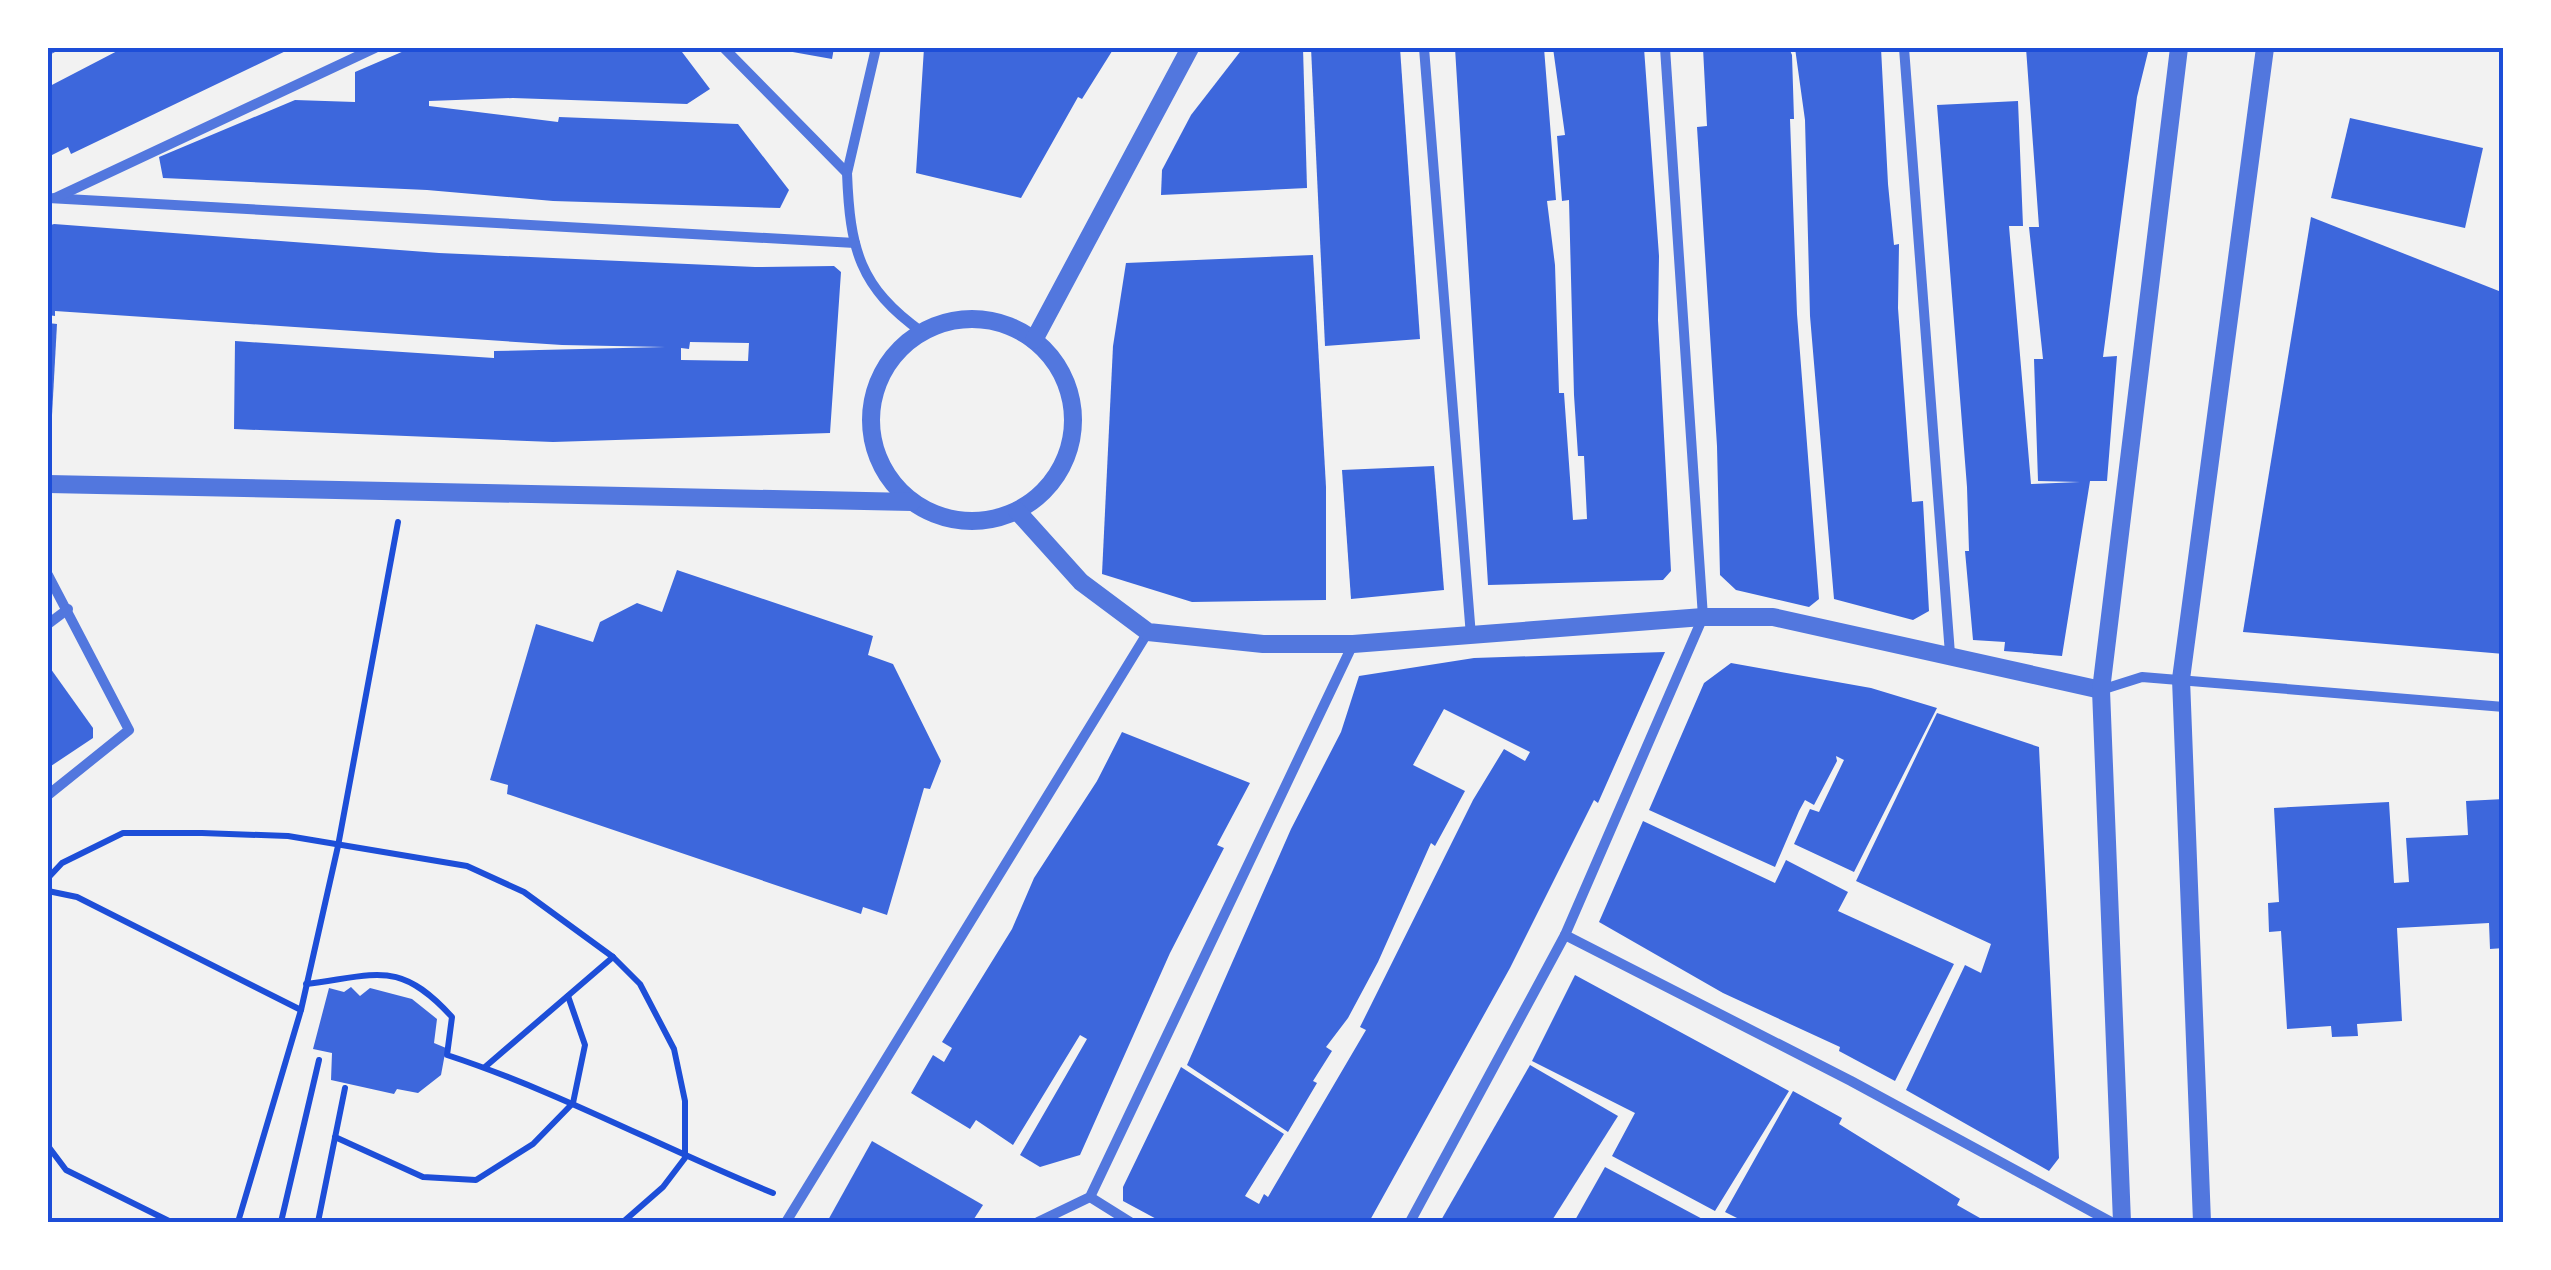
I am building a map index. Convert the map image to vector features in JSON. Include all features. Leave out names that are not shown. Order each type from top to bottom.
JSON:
[{"type":"street","points":[[50,198],[375,48]]},
{"type":"street","points":[[724,48],[847,174]]},
{"type":"street","points":[[876,48],[847,174],[849,223],[866,278],[888,308],[922,332]]},
{"type":"street","points":[[1034,340],[1190,48]]},
{"type":"street","points":[[1424,48],[1471,636]]},
{"type":"street","points":[[1410,1222],[1565,936],[1703,618],[1665,48]]},
{"type":"street","points":[[1904,48],[1950,654]]},
{"type":"street","points":[[2122,1222],[2102,690],[2178,48]]},
{"type":"street","points":[[2202,1222],[2181,679],[2265,48]]},
{"type":"street","points":[[50,198],[855,244]]},
{"type":"street","points":[[980,319],[1008,326],[1034,340],[1058,366],[1071,397],[1074,430],[1064,463],[1045,491],[1017,511],[964,522],[937,516],[912,502],[888,479],[874,448],[871,415],[878,382],[896,354],[922,332],[950,322],[980,319]]},
{"type":"street","points":[[48,484],[912,502]]},
{"type":"street","points":[[1017,511],[1082,582],[1148,632],[1263,644],[1354,644],[1703,618],[1774,617],[1950,654],[2002,671],[2102,690],[2142,677],[2504,707]]},
{"type":"street","points":[[48,575],[130,730],[48,794]]},
{"type":"street","points":[[48,624],[68,609]]},
{"type":"street","points":[[786,1222],[1148,632]]},
{"type":"street","points":[[1038,1222],[1090,1197],[1354,644]]},
{"type":"street","points":[[1565,936],[1851,1081],[2111,1222]]},
{"type":"street","points":[[1090,1197],[1130,1222]]},
{"type":"path","points":[[238,1222],[301,1010],[338,846],[404,491]]},
{"type":"path","points":[[48,878],[62,864],[123,834],[288,836],[466,866],[524,892],[613,957],[640,984],[674,1049],[685,1100],[685,1158],[664,1187],[623,1222]]},
{"type":"path","points":[[48,891],[77,897],[301,1010]]},
{"type":"path","points":[[485,1068],[613,957]]},
{"type":"path","points":[[306,984],[402,977],[425,988],[452,1017],[447,1055],[574,1103],[685,1158],[798,1203]]},
{"type":"path","points":[[335,1137],[423,1177],[476,1180],[534,1144],[574,1103],[585,1044],[568,996]]},
{"type":"path","points":[[281,1222],[319,1060]]},
{"type":"path","points":[[318,1222],[345,1088]]},
{"type":"path","points":[[48,1146],[66,1170],[172,1222]]},
{"type":"building","points":[[123,48],[292,48],[71,154],[68,147],[48,157],[48,87]]},
{"type":"building","points":[[411,48],[679,48],[710,89],[687,104],[513,98],[429,101],[429,106],[558,122],[559,117],[738,124],[789,190],[780,208],[553,201],[427,190],[163,178],[159,157],[295,100],[355,102],[355,72]]},
{"type":"building","points":[[834,48],[832,59],[787,51]]},
{"type":"building","points":[[924,48],[1114,48],[1082,99],[1078,97],[1021,198],[916,173]]},
{"type":"building","points":[[1243,48],[1303,48],[1307,188],[1161,195],[1162,170],[1191,115]]},
{"type":"building","points":[[1311,48],[1400,48],[1420,339],[1325,346]]},
{"type":"building","points":[[1455,48],[1544,48],[1556,200],[1547,201],[1555,265],[1559,393],[1564,393],[1573,520],[1587,519],[1584,456],[1578,456],[1574,395],[1569,200],[1562,201],[1557,136],[1565,135],[1553,48],[1644,48],[1659,256],[1658,320],[1671,571],[1663,580],[1488,585]]},
{"type":"building","points":[[1703,48],[1789,48],[1792,55],[1794,119],[1790,119],[1797,314],[1819,599],[1809,607],[1736,590],[1720,575],[1717,446],[1697,127],[1707,126]]},
{"type":"building","points":[[1795,48],[1881,48],[1888,184],[1894,245],[1899,244],[1898,308],[1912,502],[1923,501],[1929,611],[1913,620],[1834,599],[1810,316],[1805,120]]},
{"type":"building","points":[[2026,48],[2149,48],[2137,97],[2103,357],[2117,356],[2107,481],[2090,481],[2062,656],[2004,651],[2005,642],[1973,640],[1965,551],[1969,551],[1967,487],[1937,105],[2018,101],[2023,226],[2009,226],[2031,484],[2080,482],[2038,481],[2034,359],[2043,359],[2029,227],[2039,227]]},
{"type":"building","points":[[2350,118],[2483,148],[2465,228],[2331,198]]},
{"type":"building","points":[[2311,217],[2504,293],[2504,654],[2243,632]]},
{"type":"building","points":[[48,226],[439,253],[755,267],[834,266],[841,272],[830,433],[553,442],[234,429],[235,341],[494,358],[494,351],[665,347],[562,345],[55,311],[55,316],[48,315]],"holes":[[[690,342],[749,343],[748,361],[681,360],[681,348],[689,349]]]},
{"type":"building","points":[[1313,255],[1326,487],[1326,600],[1192,602],[1102,574],[1113,346],[1126,263]]},
{"type":"building","points":[[48,323],[57,324],[52,415],[48,415]]},
{"type":"building","points":[[1434,466],[1444,590],[1351,599],[1342,470]]},
{"type":"building","points":[[677,570],[873,636],[868,655],[893,664],[941,761],[930,789],[924,788],[887,915],[863,907],[861,914],[507,794],[508,785],[490,780],[536,624],[593,642],[600,622],[637,603],[662,612]]},
{"type":"building","points":[[1665,652],[1598,803],[1594,800],[1510,968],[1369,1222],[1162,1222],[1123,1201],[1123,1187],[1181,1067],[1284,1134],[1245,1196],[1259,1204],[1264,1194],[1268,1197],[1366,1030],[1360,1027],[1473,800],[1504,749],[1525,761],[1530,752],[1444,709],[1413,765],[1465,791],[1435,846],[1431,843],[1378,962],[1348,1018],[1326,1047],[1332,1051],[1288,1132],[1187,1065],[1291,829],[1341,732],[1359,676],[1474,658]]},
{"type":"building","points":[[1731,663],[1871,688],[1937,708],[1854,872],[1794,844],[1810,809],[1819,812],[1844,760],[1836,756],[1814,805],[1805,800],[1775,867],[1649,810],[1704,683]]},
{"type":"building","points":[[48,665],[93,728],[93,738],[48,768]]},
{"type":"building","points":[[1937,713],[2039,747],[2059,1158],[2049,1171],[1906,1090],[1965,965],[1981,973],[1991,944],[1856,881]]},
{"type":"building","points":[[1122,732],[1250,783],[1217,845],[1224,848],[1170,953],[1080,1155],[1040,1167],[1020,1155],[1087,1039],[1080,1035],[1013,1145],[976,1120],[970,1129],[911,1093],[933,1055],[944,1062],[952,1048],[942,1042],[1012,929],[1034,878],[1097,781]]},
{"type":"building","points":[[2504,799],[2504,948],[2490,949],[2489,923],[2397,928],[2402,1021],[2357,1024],[2358,1036],[2332,1037],[2331,1026],[2287,1029],[2281,931],[2269,932],[2268,903],[2279,902],[2274,808],[2389,802],[2394,883],[2409,882],[2406,838],[2468,835],[2466,801]]},
{"type":"building","points":[[1643,821],[1775,883],[1786,860],[1848,892],[1838,911],[1954,964],[1895,1081],[1839,1051],[1840,1047],[1723,993],[1599,922]]},
{"type":"building","points":[[1575,975],[1789,1091],[1715,1211],[1612,1156],[1635,1113],[1532,1061]]},
{"type":"building","points":[[351,987],[360,996],[370,988],[412,999],[437,1019],[434,1043],[446,1048],[441,1075],[418,1093],[397,1089],[394,1094],[331,1080],[332,1053],[313,1049],[329,988],[344,992]]},
{"type":"building","points":[[1530,1065],[1618,1116],[1551,1222],[1440,1222]]},
{"type":"building","points":[[1793,1091],[1842,1118],[1839,1124],[1960,1199],[1957,1205],[1987,1222],[1745,1222],[1725,1212]]},
{"type":"building","points":[[872,1141],[983,1205],[972,1222],[827,1222]]},
{"type":"building","points":[[1605,1167],[1708,1222],[1574,1222]]}]
